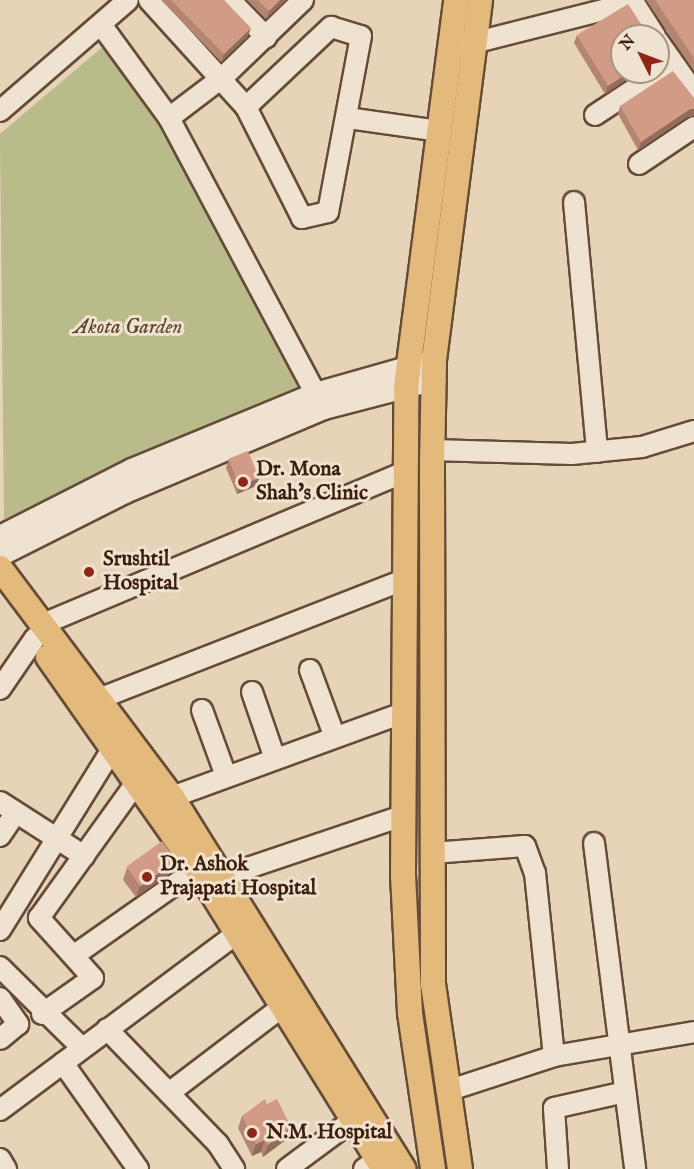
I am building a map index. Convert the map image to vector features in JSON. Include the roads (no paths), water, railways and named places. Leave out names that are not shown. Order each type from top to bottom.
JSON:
[{"type":"main road","points":[[433,1169],[410,1013],[402,816],[406,377],[456,0]]},
{"type":"main road","points":[[460,1169],[433,985],[432,450],[434,370],[480,0]]},
{"type":"main road","points":[[0,568],[114,746],[197,869],[283,1006],[353,1120],[375,1166]]},
{"type":"main road","points":[[0,596],[39,631],[101,698],[172,797],[224,876],[404,1169]]},
{"type":"street","points":[[230,0],[266,37]]},
{"type":"street","points":[[169,118],[223,78],[303,0]]},
{"type":"street","points":[[450,47],[475,45],[599,5],[622,0]]},
{"type":"street","points":[[632,0],[647,24]]},
{"type":"street","points":[[0,111],[135,1],[223,78],[246,107],[302,218],[328,212],[348,118],[361,36],[331,27],[246,107]]},
{"type":"street","points":[[102,26],[169,118],[320,401]]},
{"type":"street","points":[[670,61],[694,93]]},
{"type":"street","points":[[595,115],[672,64]]},
{"type":"street","points":[[348,118],[439,132]]},
{"type":"street","points":[[639,164],[694,127]]},
{"type":"street","points":[[574,202],[597,452]]},
{"type":"street","points":[[0,536],[320,401],[434,370]]},
{"type":"street","points":[[432,450],[597,452],[642,447],[694,431]]},
{"type":"street","points":[[0,556],[170,464]]},
{"type":"street","points":[[0,689],[39,631],[405,472]]},
{"type":"street","points":[[101,698],[403,580]]},
{"type":"street","points":[[310,670],[334,735]]},
{"type":"street","points":[[252,692],[274,756]]},
{"type":"street","points":[[202,710],[226,776]]},
{"type":"street","points":[[172,797],[274,756],[403,712]]},
{"type":"street","points":[[0,930],[114,746]]},
{"type":"street","points":[[42,1014],[93,978],[76,954],[39,918],[138,780]]},
{"type":"street","points":[[0,836],[8,808],[58,837],[84,856]]},
{"type":"street","points":[[224,876],[402,816]]},
{"type":"street","points":[[594,843],[635,1169]]},
{"type":"street","points":[[432,853],[525,846],[535,873],[554,1056]]},
{"type":"street","points":[[76,954],[197,869]]},
{"type":"street","points":[[0,1110],[236,934]]},
{"type":"street","points":[[0,967],[42,1014],[82,1048]]},
{"type":"street","points":[[0,998],[18,1024],[0,1039]]},
{"type":"street","points":[[169,1093],[283,1006]]},
{"type":"street","points":[[107,1029],[169,1093],[234,1169]]},
{"type":"street","points":[[447,1091],[554,1056],[618,1042],[694,1032]]},
{"type":"street","points":[[63,1063],[138,1169]]},
{"type":"street","points":[[558,1169],[554,1108],[625,1092]]},
{"type":"street","points":[[287,1169],[353,1120]]},
{"type":"street","points":[[0,1159],[6,1169]]},
{"type":"place","name":"Dr. Mona Shah's Clinic","points":[[243,482]]},
{"type":"place","name":"Srushtil Hospital","points":[[89,572]]},
{"type":"place","name":"Dr. Ashok Prajapati Hospital","points":[[147,877]]},
{"type":"place","name":"N.M. Hospital","points":[[252,1133]]},
{"type":"park label","name":"Akota Garden","points":[[128,328]]}]
